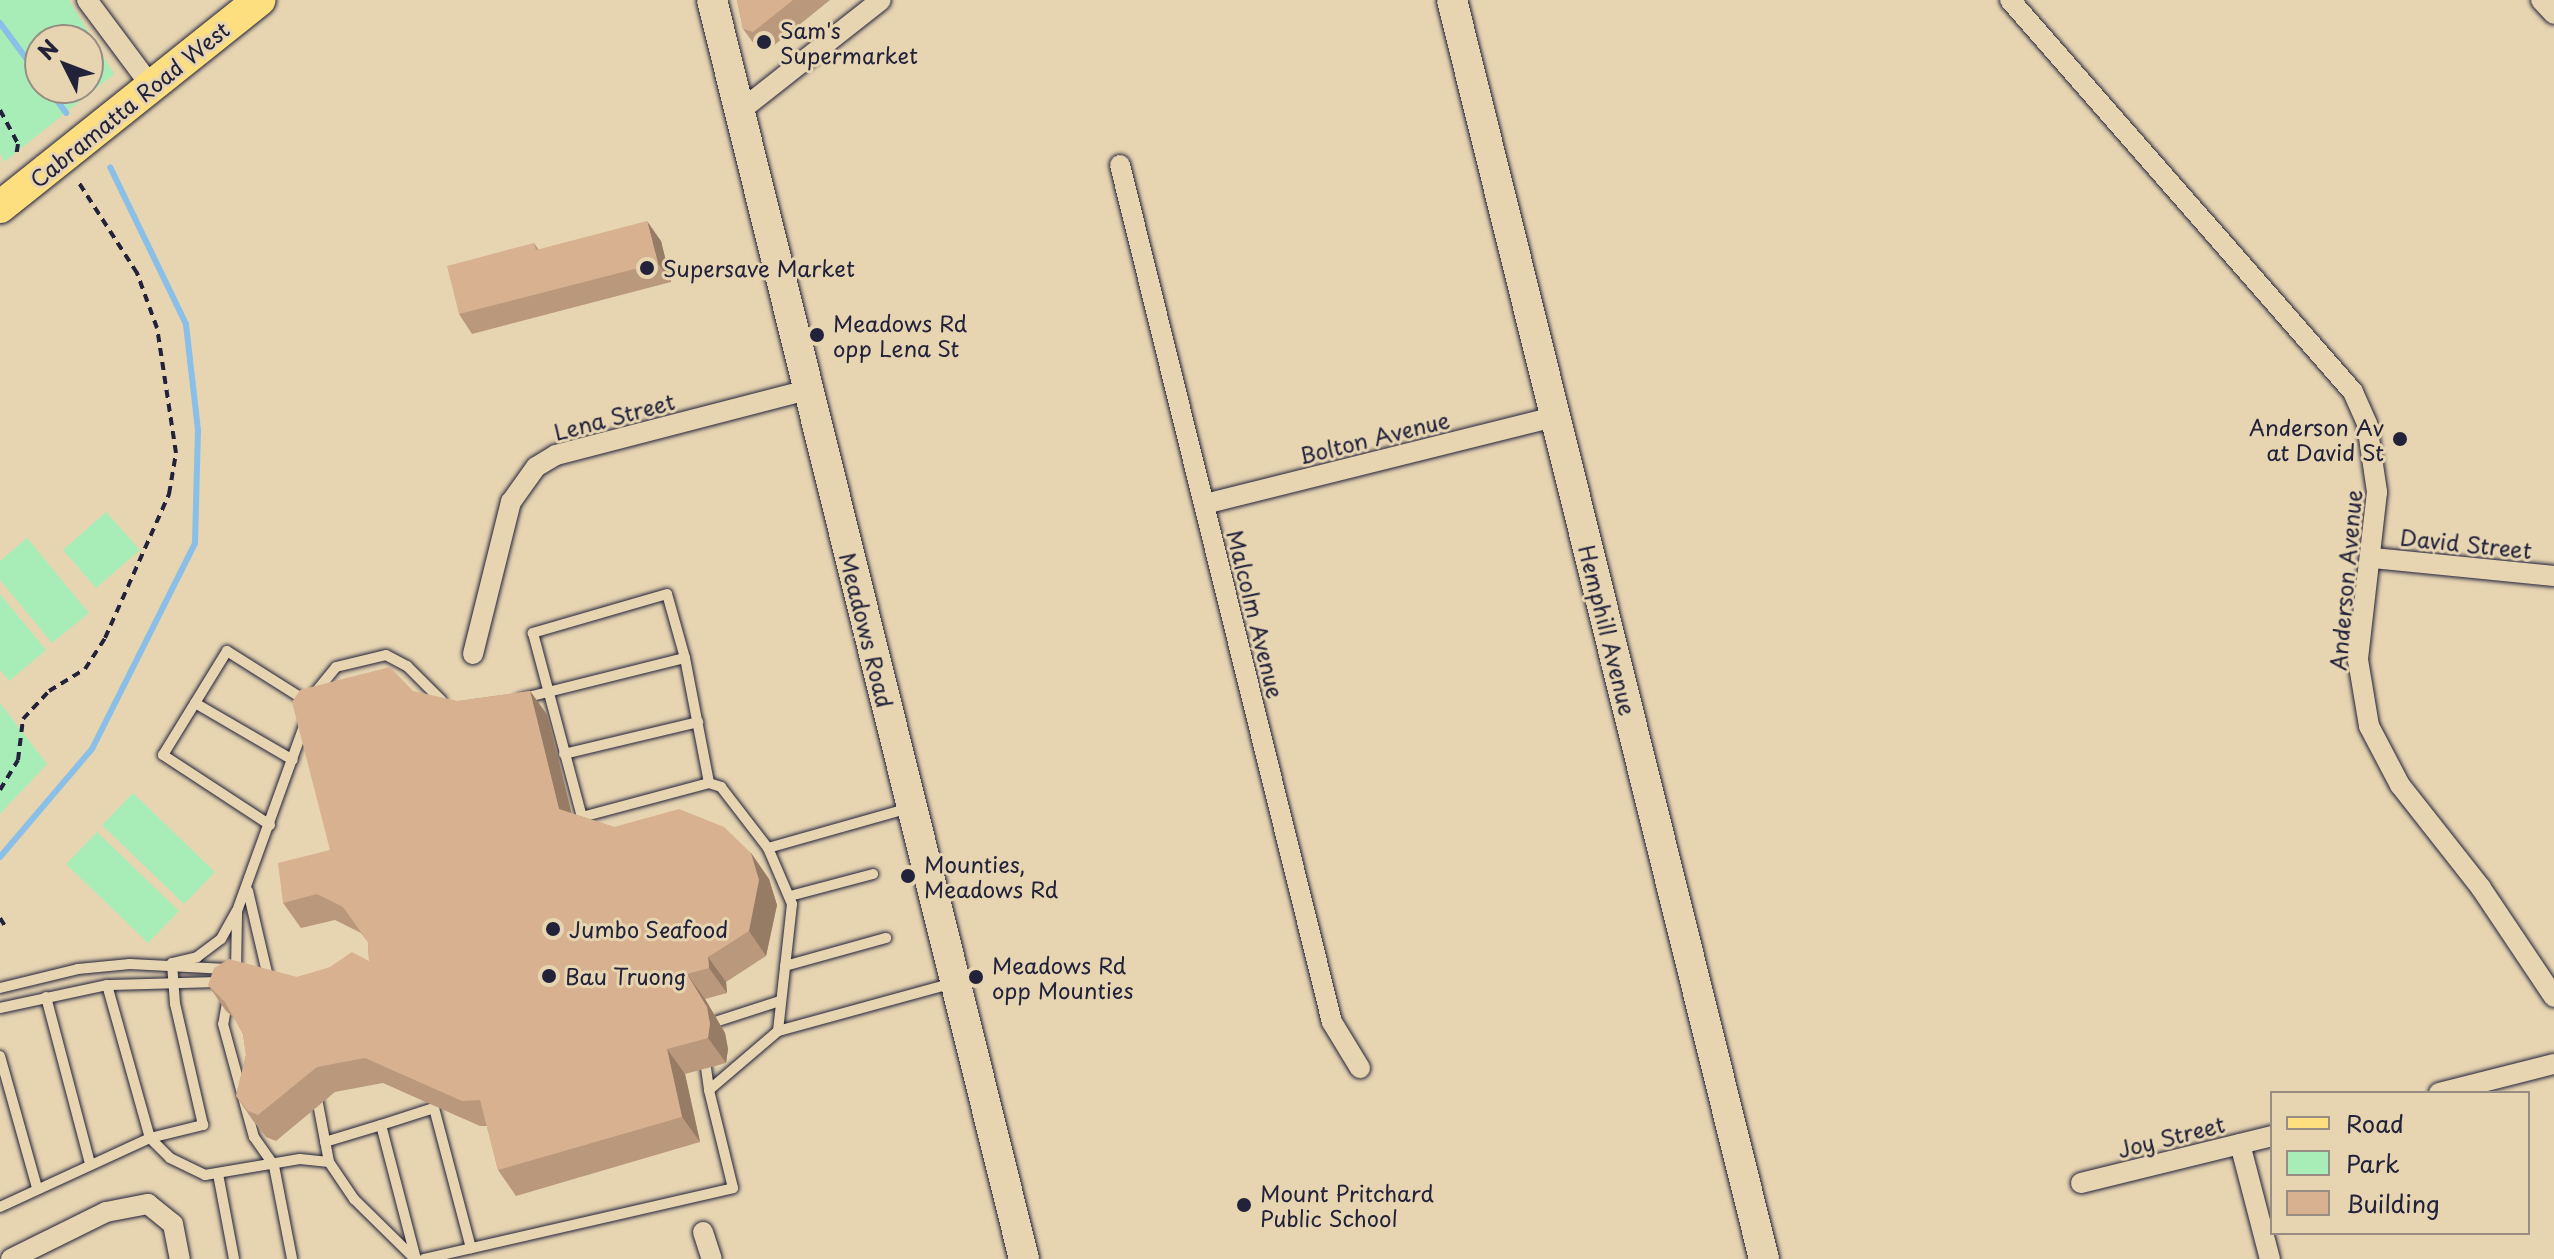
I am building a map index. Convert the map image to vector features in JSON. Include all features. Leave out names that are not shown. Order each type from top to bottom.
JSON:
[{"type":"main road","name":"Cabramatta Road West","points":[[0,207],[259,0]]},
{"type":"main road","name":"Meadows Road","points":[[712,0],[1024,1259]]},
{"type":"main road","name":"Hemphill Avenue","points":[[1452,0],[1764,1259]]},
{"type":"street","points":[[87,0],[151,86]]},
{"type":"street","points":[[740,111],[881,0]]},
{"type":"street","name":"Anderson Avenue","points":[[2010,0],[2353,392],[2375,457],[2373,558],[2358,660],[2369,726],[2400,785],[2481,888],[2554,997]]},
{"type":"street","points":[[2541,0],[2554,14]]},
{"type":"street","name":"Malcolm Avenue","points":[[1120,165],[1332,1022],[1360,1068]]},
{"type":"street","name":"Lena Street","points":[[473,654],[511,502],[536,467],[556,455],[808,390]]},
{"type":"street","name":"Bolton Avenue","points":[[1205,504],[1555,417]]},
{"type":"street","name":"David Street","points":[[2373,558],[2554,576]]},
{"type":"street","points":[[2447,1091],[2554,1064]]},
{"type":"street","name":"Joy Street","points":[[2081,1183],[2270,1136]]},
{"type":"street","points":[[2240,1144],[2270,1259]]},
{"type":"street","points":[[11,1259],[106,1212],[148,1204],[173,1224],[180,1259]]},
{"type":"street","points":[[703,1232],[712,1259]]},
{"type":"lane","points":[[709,783],[685,658],[667,594],[533,633],[546,692],[582,817],[709,783],[721,787],[768,848],[790,896],[792,925],[778,1031]]},
{"type":"lane","points":[[270,825],[163,755],[227,651],[310,704]]},
{"type":"lane","points":[[0,988],[78,969],[172,963],[197,957],[221,939],[248,889],[310,704],[336,667],[386,655],[407,666],[434,698],[453,706]]},
{"type":"lane","points":[[509,705],[546,692],[685,658]]},
{"type":"lane","points":[[195,703],[293,760]]},
{"type":"lane","points":[[564,754],[698,722]]},
{"type":"lane","points":[[768,848],[911,807]]},
{"type":"lane","points":[[790,896],[873,874]]},
{"type":"lane","points":[[248,889],[248,975],[226,1001],[223,1024],[254,1137],[274,1166],[292,1259]]},
{"type":"lane","points":[[237,911],[248,975]]},
{"type":"lane","points":[[785,966],[886,938]]},
{"type":"lane","points":[[172,963],[248,975],[278,985]]},
{"type":"lane","points":[[0,1207],[150,1138],[203,1125],[171,984],[172,963]]},
{"type":"lane","points":[[0,1008],[107,985],[171,984],[248,975]]},
{"type":"lane","points":[[709,1090],[778,1031],[906,992],[955,983]]},
{"type":"lane","points":[[107,985],[150,1138],[170,1158],[205,1175],[274,1166],[300,1159],[329,1162]]},
{"type":"lane","points":[[46,997],[90,1163]]},
{"type":"lane","points":[[718,1021],[780,1001]]},
{"type":"lane","points":[[0,1056],[37,1188]]},
{"type":"lane","points":[[424,1259],[733,1188],[706,1068]]},
{"type":"lane","points":[[314,1079],[329,1162],[354,1199],[416,1259]]},
{"type":"lane","points":[[325,1142],[434,1108],[471,1248]]},
{"type":"lane","points":[[381,1125],[416,1259]]},
{"type":"lane","points":[[218,1174],[234,1259]]},
{"type":"path","points":[[0,110],[14,133],[19,155]]},
{"type":"path","points":[[0,790],[18,760],[23,719],[49,691],[85,669],[105,638],[169,494],[176,453],[172,402],[147,300],[137,273],[77,180]]},
{"type":"path","points":[[0,918],[7,929]]},
{"type":"green space","points":[[0,0],[69,0],[84,24],[24,24],[24,104],[76,104],[4,162],[0,153]]},
{"type":"green space","points":[[104,58],[114,74],[104,82]]},
{"type":"green space","points":[[106,512],[140,550],[96,588],[63,550]]},
{"type":"green space","points":[[27,538],[89,613],[52,643],[0,580],[0,561]]},
{"type":"green space","points":[[0,594],[46,650],[9,681],[0,670]]},
{"type":"green space","points":[[0,703],[47,764],[0,814]]},
{"type":"green space","points":[[133,793],[215,872],[184,904],[102,825]]},
{"type":"green space","points":[[97,832],[179,911],[148,943],[66,864]]},
{"type":"building","points":[[737,0],[793,0],[753,32],[743,29]]},
{"type":"building","points":[[647,221],[658,263],[459,314],[447,266],[534,243],[536,250]]},
{"type":"building","points":[[390,667],[413,691],[458,701],[530,691],[559,809],[614,827],[679,809],[724,827],[751,853],[759,880],[749,931],[708,957],[709,968],[687,974],[707,1007],[710,1024],[708,1038],[667,1049],[682,1117],[498,1170],[480,1100],[462,1101],[365,1058],[317,1067],[258,1115],[248,1111],[236,1096],[246,1055],[243,1034],[225,1002],[208,985],[214,968],[229,959],[297,977],[330,967],[352,952],[369,961],[368,942],[343,907],[317,894],[283,903],[278,863],[330,850],[292,702],[300,690]]},
{"type":"waterway","points":[[0,23],[24,55]]},
{"type":"waterway","points":[[60,104],[66,113]]},
{"type":"waterway","points":[[0,857],[92,749],[195,543],[198,430],[186,324],[110,167]]},
{"type":"place","name":"Sam's Supermarket","points":[[764,42]]},
{"type":"place","name":"Supersave Market","points":[[647,268]]},
{"type":"place","name":"Meadows Rd opp Lena St","points":[[817,335]]},
{"type":"place","name":"Anderson Av at David St","points":[[2400,439]]},
{"type":"place","name":"Mounties, Meadows Rd","points":[[908,876]]},
{"type":"place","name":"Jumbo Seafood","points":[[553,929]]},
{"type":"place","name":"Bau Truong","points":[[549,976]]},
{"type":"place","name":"Meadows Rd opp Mounties","points":[[976,977]]},
{"type":"place","name":"Mount Pritchard Public School","points":[[1244,1205]]}]
